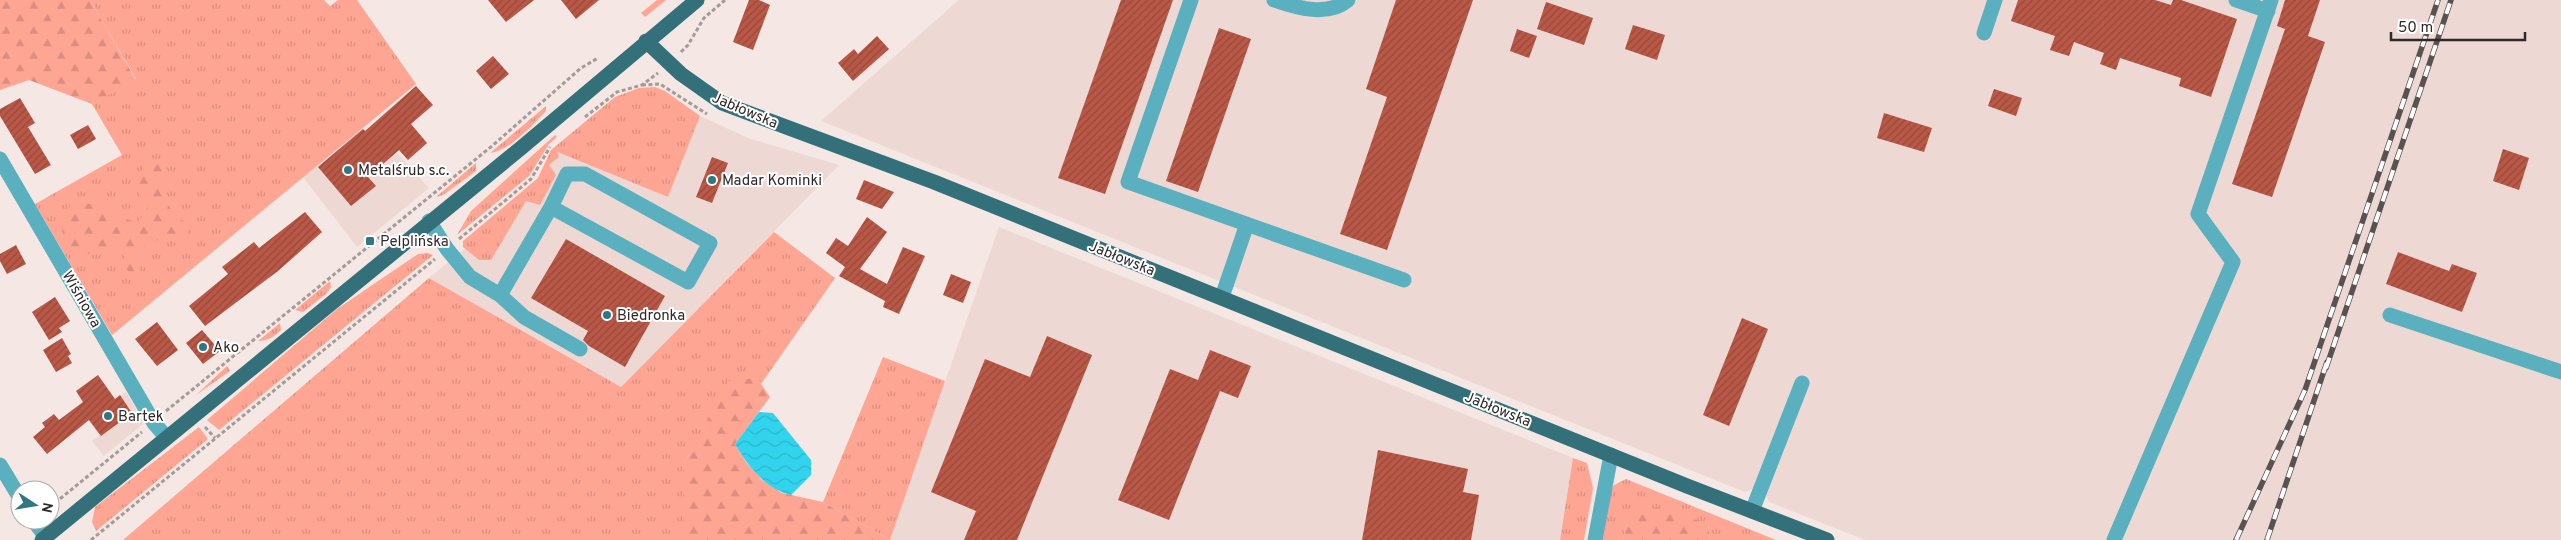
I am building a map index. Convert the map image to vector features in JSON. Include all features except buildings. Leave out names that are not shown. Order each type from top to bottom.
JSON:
[{"type":"main road","points":[[44,538],[429,221],[521,148],[697,0]]},
{"type":"main road","name":"Jabłowska","points":[[646,41],[668,63],[722,103],[864,155],[1827,540]]},
{"type":"street","points":[[1191,0],[1128,182],[1404,280]]},
{"type":"street","points":[[1274,0],[1299,9],[1339,8],[1348,0]]},
{"type":"street","points":[[1984,33],[1995,0]]},
{"type":"street","points":[[2114,540],[2233,262],[2198,214],[2270,6],[2236,0]]},
{"type":"street","name":"Wiśniowa","points":[[0,160],[154,422],[166,437]]},
{"type":"street","points":[[500,295],[551,208],[568,174],[585,174],[710,243],[688,282],[551,208]]},
{"type":"street","points":[[429,221],[447,249],[470,277],[500,295],[524,317],[580,349]]},
{"type":"street","points":[[1222,298],[1248,224]]},
{"type":"street","points":[[2390,315],[2561,372]]},
{"type":"street","points":[[1752,511],[1802,383]]},
{"type":"street","points":[[1595,540],[1611,455]]},
{"type":"street","points":[[0,465],[10,482]]},
{"type":"path","points":[[580,121],[617,92],[642,84],[668,63],[688,45],[704,18],[725,0]]},
{"type":"path","points":[[60,499],[492,146],[581,68],[598,58]]},
{"type":"path","points":[[91,540],[531,179],[549,148],[554,143]]},
{"type":"shaded area","points":[[959,0],[2561,0],[2561,540],[1865,540],[1769,502],[1765,493],[1754,488],[1745,492],[821,121]]},
{"type":"shaded area","points":[[700,116],[748,138],[839,165],[621,387],[429,278],[534,192],[551,150],[668,197]]},
{"type":"shaded area","points":[[364,127],[365,131],[397,153],[429,188],[357,247],[303,177]]},
{"type":"shaded area","points":[[999,227],[1573,458],[1560,540],[890,540]]},
{"type":"shaded area","points":[[126,392],[144,423],[104,456],[92,441],[99,436],[87,417]]},
{"type":"green space","points":[[0,0],[90,0],[136,80],[92,104],[29,80],[0,90]]},
{"type":"green space","points":[[90,0],[324,0],[330,6],[338,0],[357,0],[416,84],[112,335],[35,204],[122,155],[92,104],[136,79]]},
{"type":"green space","points":[[657,0],[666,0],[645,17],[641,13]]},
{"type":"green space","points":[[655,87],[665,91],[700,116],[668,197],[557,152],[559,157],[549,165],[556,175],[540,205],[526,201],[491,260],[479,260],[463,247],[463,241],[538,178],[551,150],[615,97],[639,88]]},
{"type":"green space","points":[[546,106],[546,111],[521,136],[506,147],[490,153]]},
{"type":"green space","points":[[555,135],[557,137],[549,144],[529,176],[457,235],[471,211]]},
{"type":"green space","points":[[158,162],[168,175],[162,195],[176,217],[190,224],[187,233],[146,243],[140,253],[139,272],[128,273],[125,258],[116,246],[95,255],[73,250],[58,220],[71,205],[100,203],[118,216],[138,223],[148,206],[133,185],[144,166]]},
{"type":"green space","points":[[476,163],[476,171],[443,195],[436,197]]},
{"type":"green space","points":[[774,232],[835,278],[761,384],[757,378],[729,382],[684,463],[684,540],[123,540],[429,278],[621,387]]},
{"type":"green space","points":[[428,253],[433,255],[219,430],[207,420],[337,309],[418,254]]},
{"type":"green space","points":[[330,281],[331,287],[327,293],[303,312],[295,310]]},
{"type":"green space","points":[[280,323],[281,330],[273,337],[258,341]]},
{"type":"green space","points":[[883,357],[945,381],[890,540],[823,502]]},
{"type":"green space","points":[[227,366],[230,371],[196,395]]},
{"type":"green space","points":[[757,378],[770,397],[735,444],[746,462],[762,480],[782,493],[823,502],[890,540],[684,540],[684,463],[729,381]]},
{"type":"green space","points":[[199,427],[208,439],[96,531],[92,522],[95,507]]},
{"type":"green space","points":[[1573,458],[1587,463],[1593,488],[1584,540],[1560,540]]},
{"type":"green space","points":[[1626,479],[1776,540],[1710,540],[1708,524],[1627,523],[1623,540],[1600,540],[1608,494],[1614,485]]},
{"type":"green space","points":[[1657,507],[1708,524],[1710,540],[1623,540],[1627,523]]},
{"type":"water","points":[[759,412],[773,413],[811,460],[811,475],[791,495],[773,488],[758,476],[735,444]]},
{"type":"railway","points":[[2236,540],[2305,390],[2438,0]]},
{"type":"railway","points":[[2326,368],[2451,0]]},
{"type":"railway","points":[[2267,540],[2327,362]]},
{"type":"place","name":"Metalśrub s.c.","points":[[348,170]]},
{"type":"place","name":"Madar Kominki","points":[[712,180]]},
{"type":"place","name":"Pelplińska","points":[[370,241]]},
{"type":"place","name":"Biedronka","points":[[607,315]]},
{"type":"place","name":"Ako","points":[[203,347]]},
{"type":"place","name":"Bartek","points":[[108,416]]}]
